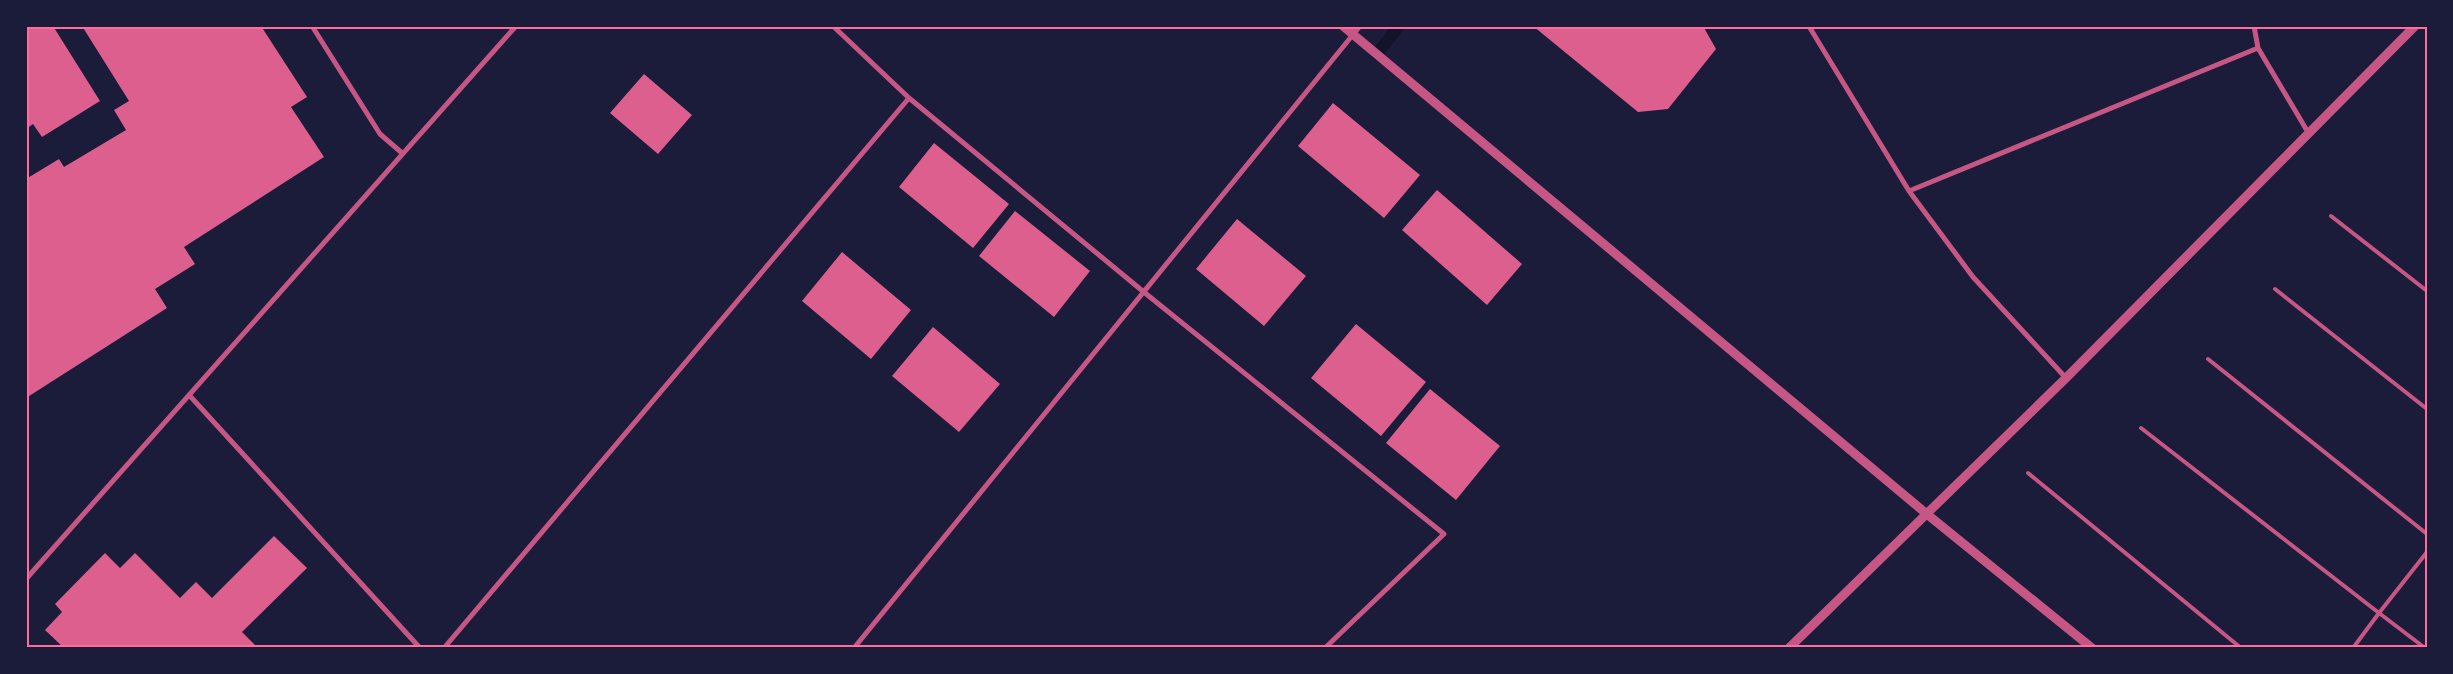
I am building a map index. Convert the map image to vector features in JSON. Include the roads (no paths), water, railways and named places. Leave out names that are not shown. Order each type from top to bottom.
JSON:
[{"type":"street","points":[[312,26],[380,134],[402,153]]},
{"type":"street","points":[[26,579],[516,26]]},
{"type":"street","points":[[833,26],[910,98],[1145,293],[1444,534],[1325,648]]},
{"type":"street","points":[[1343,26],[1928,516],[2092,648]]},
{"type":"street","points":[[854,648],[1145,293],[1360,26]]},
{"type":"street","points":[[1815,26],[1810,28],[1909,192],[1973,277],[2066,378]]},
{"type":"street","points":[[2254,26],[2258,48],[2309,135]]},
{"type":"street","points":[[1789,648],[1928,516],[2309,135],[2414,26]]},
{"type":"street","points":[[1909,192],[2258,48]]},
{"type":"street","points":[[444,648],[910,98]]},
{"type":"street","points":[[190,396],[420,648]]},
{"type":"lane","points":[[2331,216],[2427,291]]},
{"type":"lane","points":[[2275,289],[2427,409]]},
{"type":"lane","points":[[2208,359],[2427,534]]},
{"type":"lane","points":[[2142,428],[2425,648]]},
{"type":"lane","points":[[2028,473],[2241,648]]},
{"type":"lane","points":[[2353,648],[2427,552]]},
{"type":"waterway","points":[[1377,54],[1399,26]]}]
